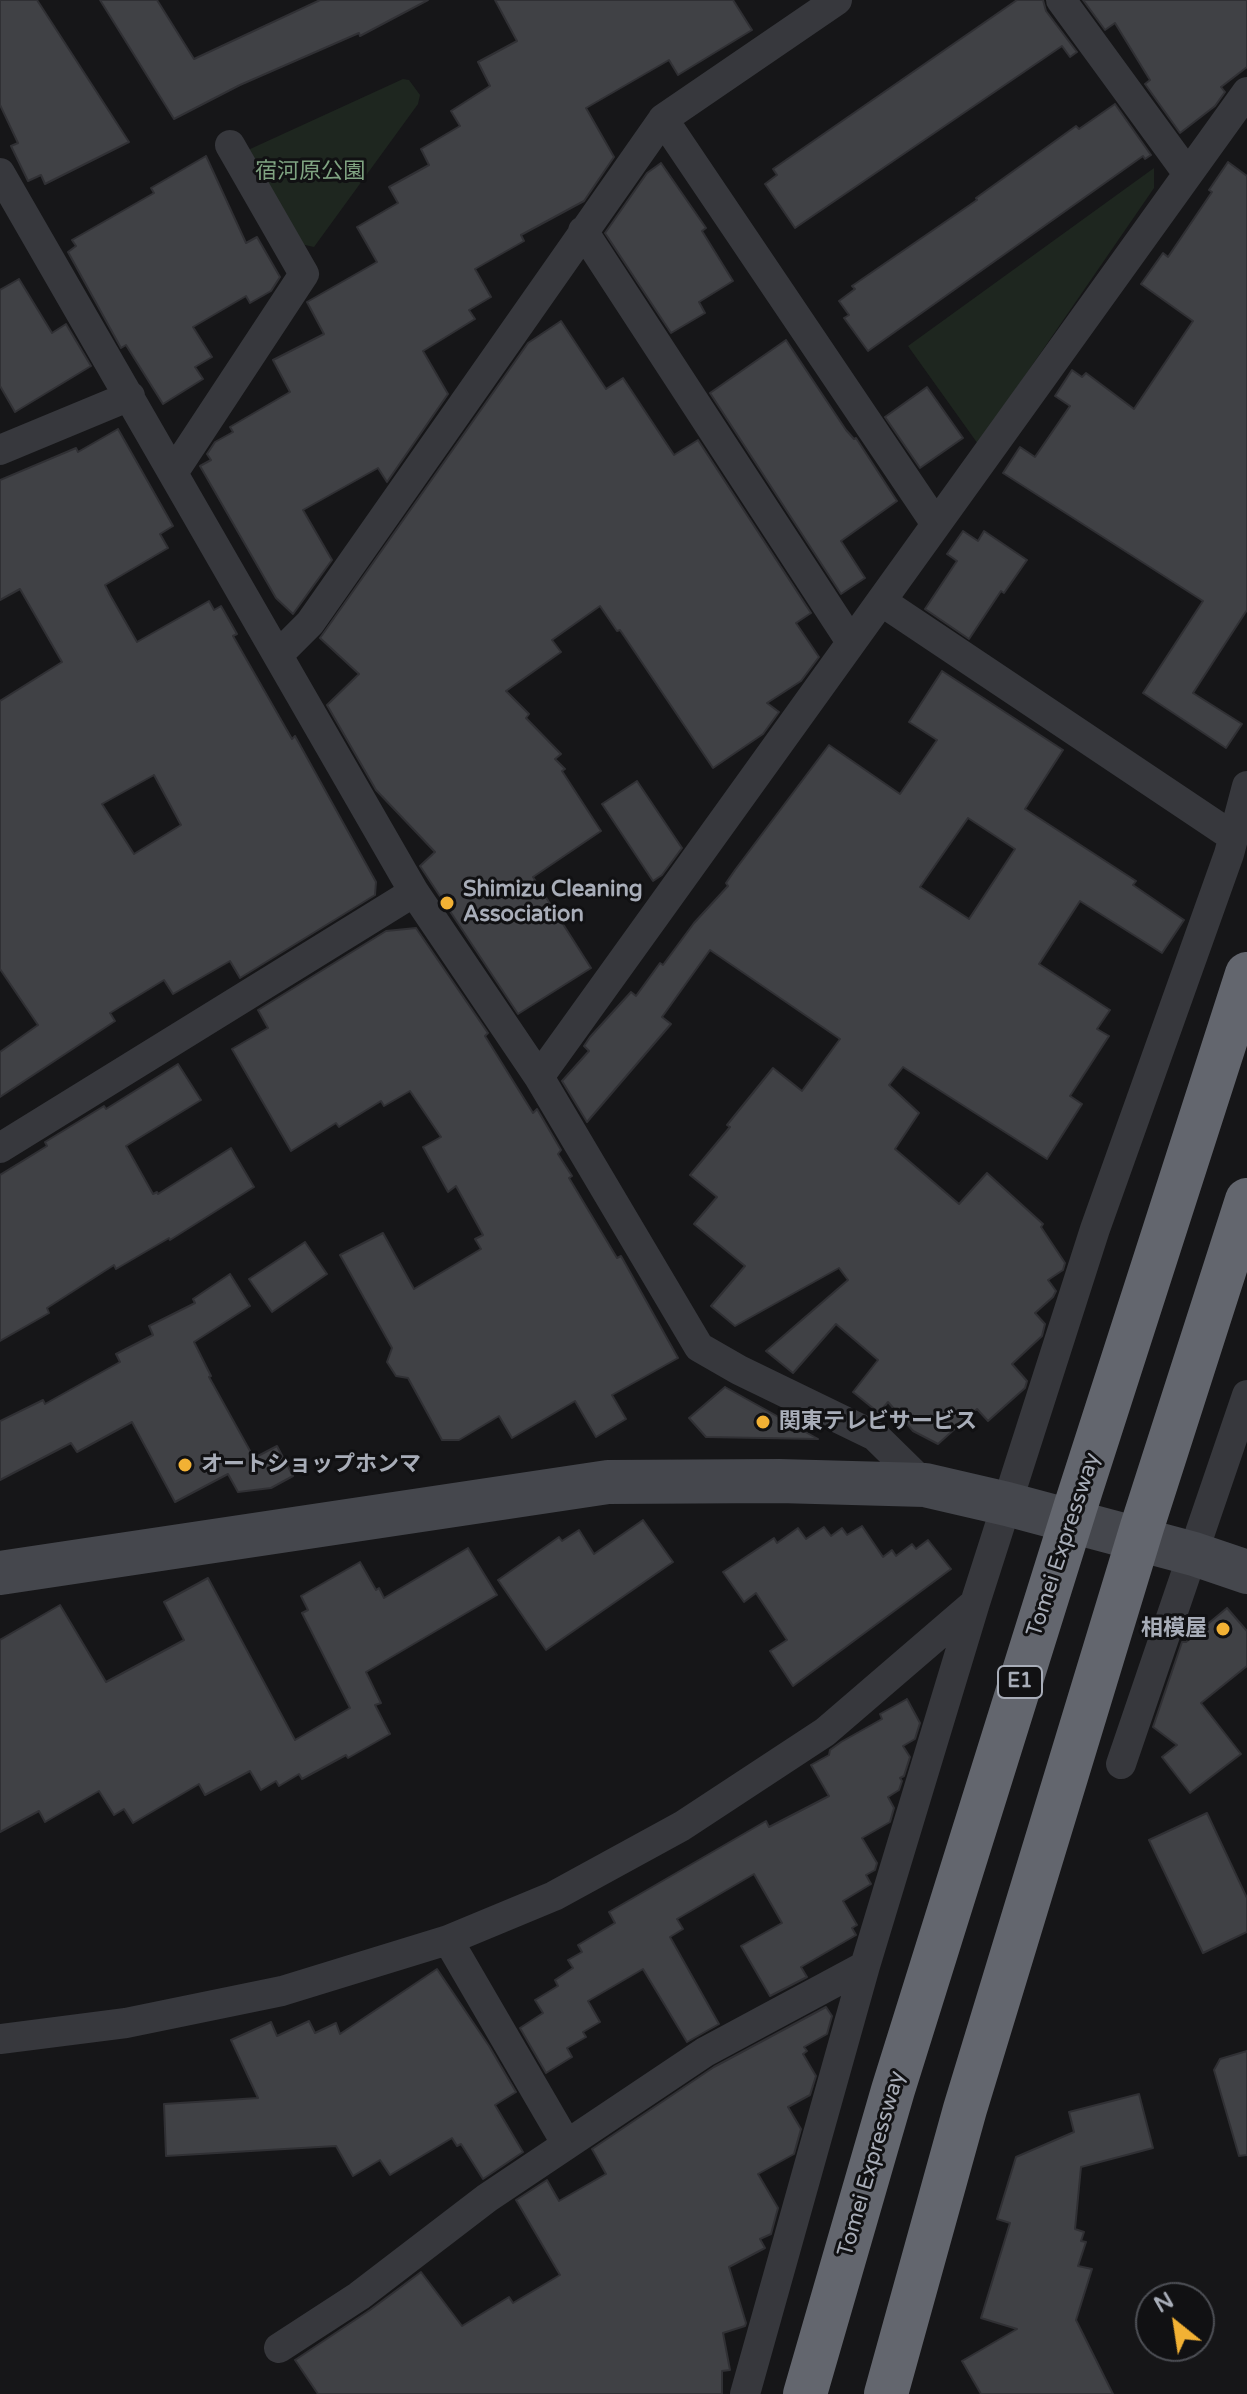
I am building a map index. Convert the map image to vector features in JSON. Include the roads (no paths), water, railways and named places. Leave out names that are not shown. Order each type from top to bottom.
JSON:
[{"type":"highway","name":"Tomei Expressway","points":[[805,2394],[897,2075],[1247,974]]},
{"type":"highway","points":[[886,2394],[975,2078],[1142,1527],[1247,1200]]},
{"type":"street","points":[[278,655],[310,623],[663,119],[837,0]]},
{"type":"street","points":[[1061,0],[1188,174]]},
{"type":"street","points":[[539,1077],[1247,92]]},
{"type":"street","points":[[663,119],[936,524]]},
{"type":"street","points":[[173,473],[304,274],[230,145]]},
{"type":"street","points":[[0,173],[414,892],[539,1077],[699,1347],[739,1370],[875,1436],[925,1485]]},
{"type":"street","points":[[583,231],[851,642]]},
{"type":"street","points":[[0,450],[130,396]]},
{"type":"street","points":[[881,601],[1236,850]]},
{"type":"street","points":[[745,2394],[865,1966],[975,1603],[1095,1229],[1236,850],[1247,786]]},
{"type":"street","points":[[0,1148],[414,892]]},
{"type":"street","points":[[1121,1764],[1247,1395]]},
{"type":"street","points":[[0,1573],[608,1482],[779,1481],[925,1485],[1194,1554],[1247,1572]]},
{"type":"street","points":[[0,2039],[126,2023],[282,1991],[448,1940],[554,1896],[682,1826],[825,1732],[975,1603]]},
{"type":"street","points":[[448,1940],[566,2143]]},
{"type":"street","points":[[279,2348],[359,2296],[487,2198],[566,2143],[705,2052],[865,1966]]},
{"type":"place","name":"Shimizu Cleaning Association","points":[[447,903]]},
{"type":"place","name":"関東テレビサービス","points":[[763,1422]]},
{"type":"place","name":"オートショップホンマ","points":[[185,1465]]},
{"type":"place","name":"相模屋","points":[[1223,1629]]},
{"type":"park label","name":"宿河原公園","points":[[310,172]]}]
